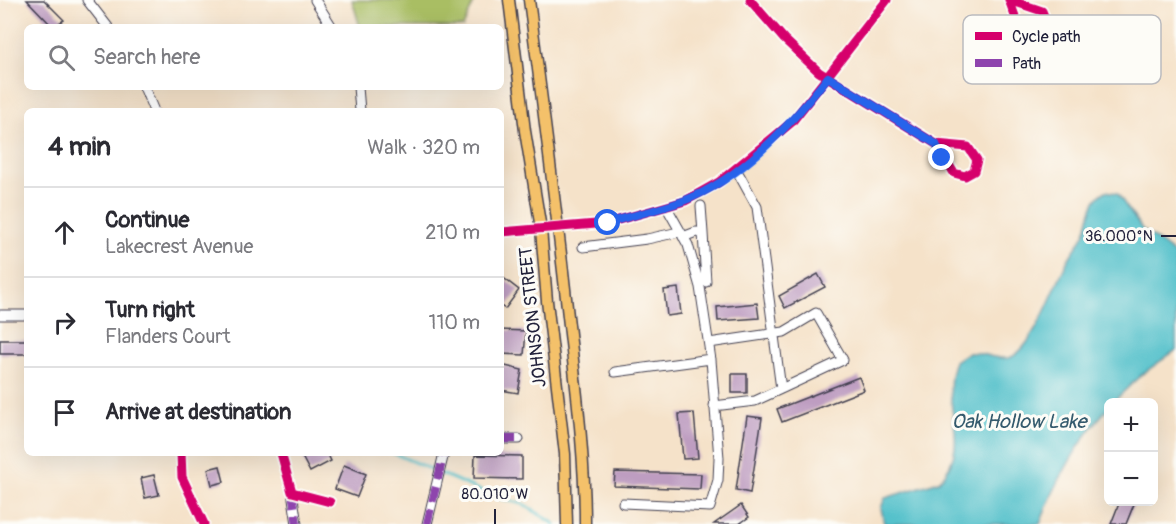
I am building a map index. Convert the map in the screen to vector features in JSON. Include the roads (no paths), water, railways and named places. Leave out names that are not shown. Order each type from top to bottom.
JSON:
[{"type":"main road","name":"JOHNSON STREET","points":[[509,0],[525,131],[541,229],[565,454],[567,524]]},
{"type":"main road","name":"JOHNSON STREET","points":[[529,0],[560,228],[579,407],[585,524]]},
{"type":"street","points":[[87,0],[106,24]]},
{"type":"street","points":[[315,0],[330,24]]},
{"type":"street","points":[[750,0],[784,39],[828,77],[936,144],[954,173],[965,176],[974,171],[976,155],[968,147],[936,144]]},
{"type":"street","points":[[504,232],[608,223],[685,201],[736,169],[792,122],[887,0]]},
{"type":"street","points":[[1009,0],[1042,11],[1044,15]]},
{"type":"street","points":[[1009,0],[1015,15]]},
{"type":"street","points":[[145,90],[153,108]]},
{"type":"street","points":[[358,90],[360,108]]},
{"type":"street","points":[[736,169],[757,207],[781,389]]},
{"type":"street","points":[[623,503],[710,507],[718,480],[719,458],[711,359],[700,287],[681,235],[666,206]]},
{"type":"street","points":[[701,206],[706,282]]},
{"type":"street","points":[[583,248],[696,232],[703,233]]},
{"type":"street","points":[[709,343],[784,332],[816,313],[843,360],[755,401],[714,406]]},
{"type":"street","points":[[0,315],[24,315]]},
{"type":"street","points":[[615,372],[711,359]]},
{"type":"street","points":[[504,439],[519,439]]},
{"type":"street","points":[[181,456],[182,477],[204,524]]},
{"type":"street","points":[[282,456],[292,492],[297,524]]},
{"type":"street","points":[[427,524],[443,456]]},
{"type":"street","points":[[292,492],[330,502]]},
{"type":"water","name":"Oak Hollow Lake","points":[[1106,191],[1117,193],[1142,229],[1176,255],[1176,350],[1141,375],[1117,398],[1104,398],[1104,412],[1069,463],[1040,524],[884,524],[881,508],[885,498],[939,481],[949,467],[954,452],[955,438],[950,393],[955,361],[967,353],[1008,358],[1017,354],[1026,344],[1067,262],[1086,230],[1094,203]]},
{"type":"waterway","points":[[400,456],[495,497],[523,504],[555,524]]}]
